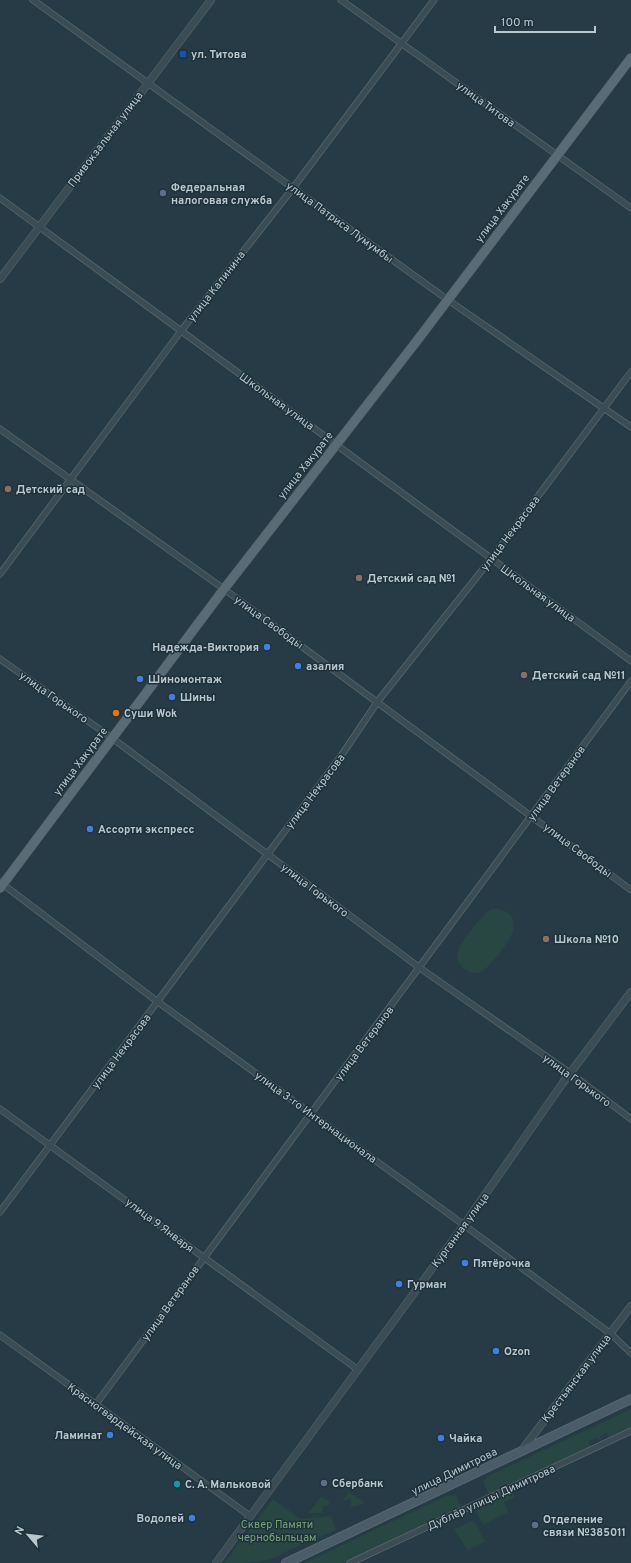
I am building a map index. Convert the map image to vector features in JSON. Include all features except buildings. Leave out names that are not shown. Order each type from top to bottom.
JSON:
[{"type":"main road","name":"улица Хакурате","points":[[1,885],[224,589],[448,300],[631,58]]},
{"type":"main road","name":"улица Димитрова","points":[[286,1563],[631,1399]]},
{"type":"street","name":"улица Патриса Лумумбы","points":[[33,0],[448,300],[631,427]]},
{"type":"street","name":"Привокзальная улица","points":[[0,279],[211,0]]},
{"type":"street","name":"улица Титова","points":[[341,0],[556,156],[631,208]]},
{"type":"street","name":"улица Калинина","points":[[0,574],[181,331],[293,188],[434,0]]},
{"type":"street","name":"Школьная улица","points":[[0,198],[631,661]]},
{"type":"street","name":"улица Некрасова","points":[[0,1212],[341,756],[378,701],[491,559],[631,372]]},
{"type":"street","name":"улица Свободы","points":[[0,429],[378,701],[631,890]]},
{"type":"street","name":"улица Горького","points":[[0,659],[112,738],[420,968],[631,1119]]},
{"type":"street","name":"улица Ветеранов","points":[[96,1404],[631,681]]},
{"type":"street","name":"улица 3-го Интернационала","points":[[1,885],[311,1115],[464,1225],[611,1334],[631,1354]]},
{"type":"street","name":"Курганная улица","points":[[216,1563],[464,1225],[570,1074],[631,992]]},
{"type":"street","name":"улица 9 Января","points":[[0,1109],[357,1369]]},
{"type":"street","name":"Крестьянская улица","points":[[522,1450],[631,1306]]},
{"type":"street","name":"Красногвардейская улица","points":[[0,1335],[250,1516]]},
{"type":"street","name":"Дублёр улицы Димитрова","points":[[350,1563],[631,1431]]},
{"type":"green space","points":[[492,909],[501,910],[510,916],[514,924],[513,933],[499,954],[487,967],[478,973],[467,971],[459,963],[457,957],[460,947],[472,928]]},
{"type":"green space","points":[[631,1409],[631,1427],[610,1437],[606,1433],[600,1436],[601,1441],[597,1438],[589,1441],[590,1447],[489,1494],[483,1482],[488,1476]]},
{"type":"green space","points":[[512,1490],[515,1497],[504,1502],[508,1512],[483,1525],[476,1511],[477,1506]]},
{"type":"green space","points":[[349,1492],[365,1503],[351,1507],[351,1500],[349,1498],[346,1501],[343,1499]]},
{"type":"green space","points":[[456,1495],[461,1508],[343,1563],[304,1563],[446,1496]]},
{"type":"green space","points":[[321,1497],[329,1501],[329,1505],[323,1506],[323,1513],[308,1513]]},
{"type":"green space","name":"Сквер Памяти чернобыльцам","points":[[273,1499],[300,1519],[331,1516],[336,1530],[274,1558],[250,1562],[224,1563]]},
{"type":"green space","points":[[474,1520],[485,1542],[467,1550],[454,1529]]},
{"type":"place","name":"ул. Титова","points":[[183,54]]},
{"type":"place","name":"Федеральная налоговая служба","points":[[163,193]]},
{"type":"place","name":"Детский сад","points":[[8,489]]},
{"type":"place","name":"Детский сад №1","points":[[359,578]]},
{"type":"place","name":"Надежда-Виктория","points":[[267,647]]},
{"type":"place","name":"азалия","points":[[298,666]]},
{"type":"place","name":"Детский сад №11","points":[[524,675]]},
{"type":"place","name":"Шиномонтаж","points":[[140,679]]},
{"type":"place","name":"Шины","points":[[172,697]]},
{"type":"place","name":"Суши Wok","points":[[116,713]]},
{"type":"place","name":"Ассорти экспресс","points":[[90,829]]},
{"type":"place","name":"Школа №10","points":[[546,939]]},
{"type":"place","name":"Пятёрочка","points":[[465,1263]]},
{"type":"place","name":"Гурман","points":[[399,1284]]},
{"type":"place","name":"Ozon","points":[[496,1351]]},
{"type":"place","name":"Ламинат","points":[[110,1435]]},
{"type":"place","name":"Чайка","points":[[441,1438]]},
{"type":"place","name":"Сбербанк","points":[[324,1483]]},
{"type":"place","name":"С. А. Мальковой","points":[[177,1484]]},
{"type":"place","name":"Водолей","points":[[192,1518]]},
{"type":"place","name":"Отделение связи №385011","points":[[535,1525]]}]
